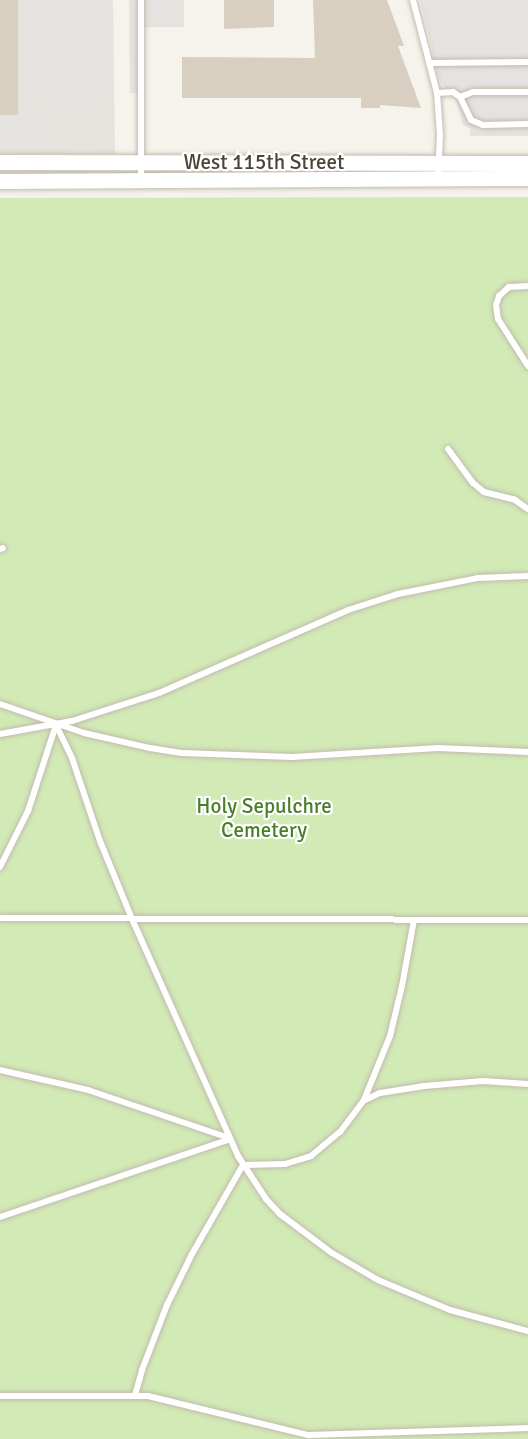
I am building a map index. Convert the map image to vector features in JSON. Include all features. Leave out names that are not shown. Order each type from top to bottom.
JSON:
[{"type":"street","name":"West 115th Street","points":[[0,162],[528,163]]},
{"type":"street","name":"West 115th Street","points":[[0,181],[528,178]]},
{"type":"lane","points":[[141,0],[141,181]]},
{"type":"lane","points":[[412,0],[437,93],[438,180]]},
{"type":"lane","points":[[429,63],[528,62]]},
{"type":"lane","points":[[460,97],[473,92],[528,92]]},
{"type":"lane","points":[[437,93],[453,93],[460,97],[471,120],[483,125],[528,124]]},
{"type":"lane","points":[[528,286],[510,287],[499,296],[496,305],[498,319],[528,366]]},
{"type":"lane","points":[[448,449],[473,483],[484,492],[515,500],[528,508]]},
{"type":"lane","points":[[0,734],[56,725],[167,690],[373,601],[450,582],[528,576]]},
{"type":"lane","points":[[0,704],[56,725],[150,748],[220,755],[292,757],[438,748],[528,752]]},
{"type":"lane","points":[[0,867],[28,810],[56,725]]},
{"type":"lane","points":[[56,725],[72,758],[100,841],[132,919],[230,1139],[243,1165],[266,1199],[280,1214],[354,1268],[400,1291],[450,1310],[528,1331]]},
{"type":"lane","points":[[0,918],[528,920]]},
{"type":"lane","points":[[243,1165],[285,1164],[311,1156],[340,1132],[364,1100],[390,1036],[414,920]]},
{"type":"lane","points":[[0,1070],[88,1090],[230,1139]]},
{"type":"lane","points":[[364,1100],[380,1093],[424,1086],[490,1080],[528,1084]]},
{"type":"lane","points":[[0,1217],[230,1139]]},
{"type":"lane","points":[[135,1395],[145,1361],[167,1305],[192,1254],[243,1165]]},
{"type":"lane","points":[[0,1396],[135,1395],[162,1398],[308,1435],[528,1428]]},
{"type":"shaded area","points":[[0,0],[113,0],[115,154],[0,154]]},
{"type":"shaded area","points":[[18,0],[111,0],[112,89],[95,89],[96,110],[61,112],[60,103],[52,96],[18,95]]},
{"type":"shaded area","points":[[129,0],[184,0],[184,27],[141,27],[142,93],[130,93]]},
{"type":"shaded area","points":[[420,0],[528,0],[528,136],[470,136],[470,128],[463,125],[456,99],[440,82]]},
{"type":"shaded area","points":[[0,118],[50,118],[51,147],[0,147]]},
{"type":"green space","name":"Holy Sepulchre Cemetery","points":[[528,197],[528,1439],[0,1439],[0,198]]},
{"type":"building","points":[[0,0],[18,0],[18,115],[0,115]]},
{"type":"building","points":[[224,0],[274,0],[274,27],[224,29]]},
{"type":"building","points":[[313,0],[387,0],[404,46],[398,46],[421,108],[380,105],[380,108],[361,108],[361,98],[182,98],[182,57],[315,58]]}]
